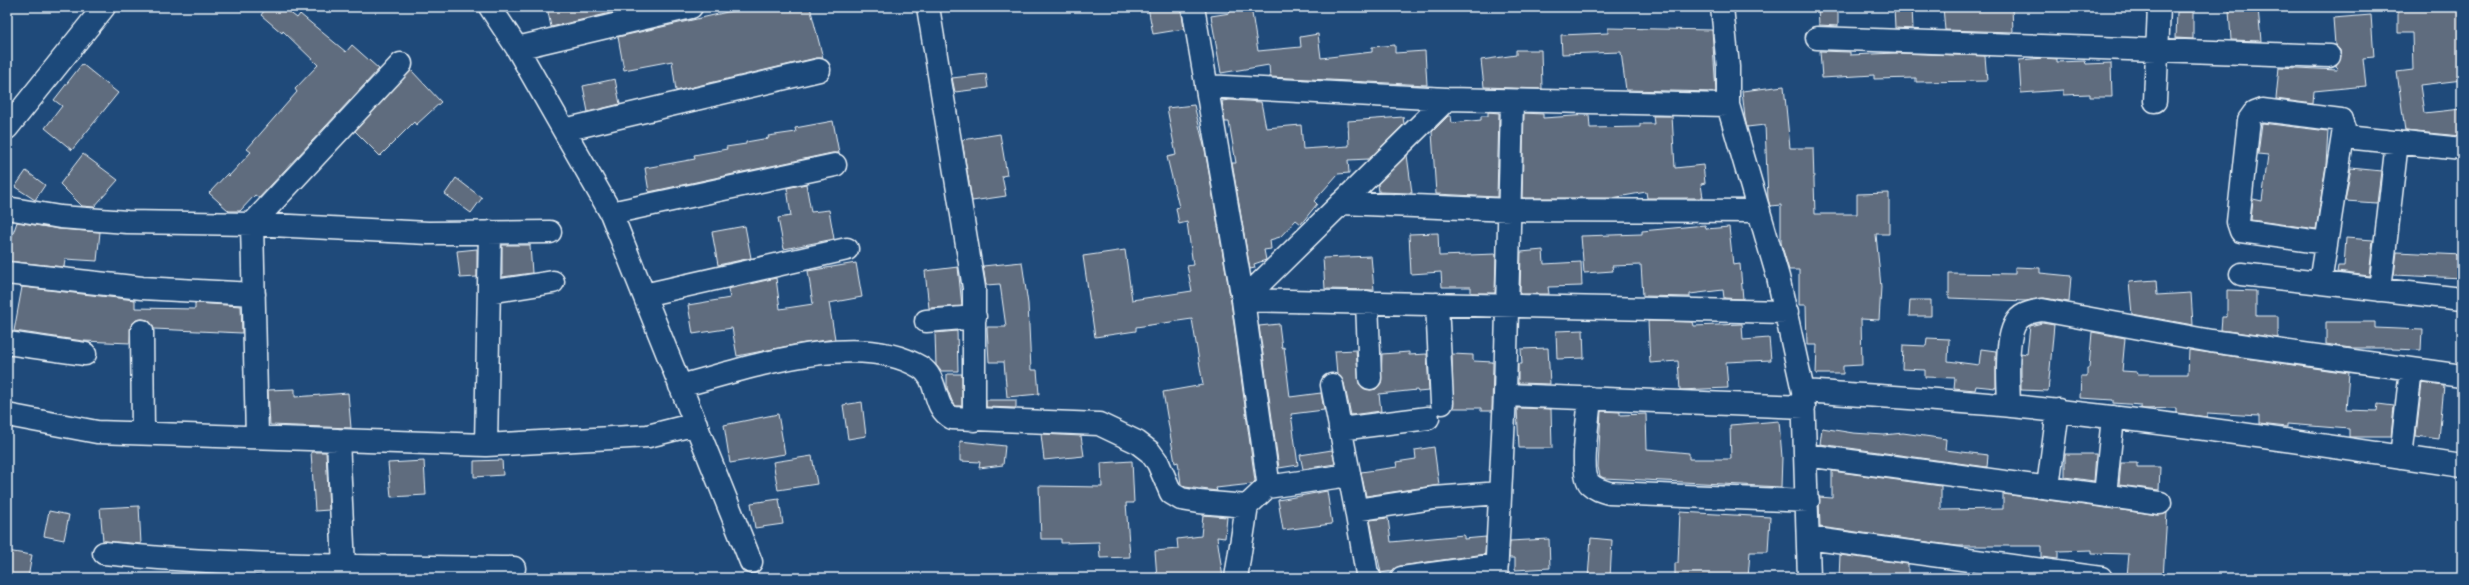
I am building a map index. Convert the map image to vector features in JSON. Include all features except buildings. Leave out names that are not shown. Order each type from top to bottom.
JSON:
[{"type":"street","points":[[7,128],[104,7]]},
{"type":"street","points":[[490,7],[517,48],[611,213],[751,562]]},
{"type":"street","points":[[517,48],[691,7]]},
{"type":"street","points":[[928,7],[970,263],[975,317],[974,420]]},
{"type":"street","points":[[1193,7],[1243,300],[1266,462],[1268,481],[1267,488]]},
{"type":"street","points":[[1722,7],[1728,68],[1728,105],[1787,312],[1803,399],[1810,578]]},
{"type":"street","points":[[2155,101],[2158,7]]},
{"type":"street","points":[[1817,38],[2329,56]]},
{"type":"street","points":[[257,437],[252,224],[402,64]]},
{"type":"street","points":[[564,130],[819,70]]},
{"type":"street","points":[[1206,86],[1447,100],[1728,105]]},
{"type":"street","points":[[1243,300],[1447,100]]},
{"type":"street","points":[[1402,578],[1496,572],[1505,394],[1511,210],[1512,101]]},
{"type":"street","points":[[2320,283],[2344,129],[2341,120],[2262,110],[2254,113],[2249,120],[2248,128],[2238,222],[2241,231],[2250,234],[2326,243]]},
{"type":"street","points":[[2356,138],[2462,149]]},
{"type":"street","points":[[2380,290],[2397,142]]},
{"type":"street","points":[[611,213],[835,165]]},
{"type":"street","points":[[1341,203],[1511,210],[1759,211]]},
{"type":"street","points":[[7,208],[60,217],[127,222],[252,224],[428,233],[550,232]]},
{"type":"street","points":[[486,444],[490,232]]},
{"type":"street","points":[[644,295],[847,249]]},
{"type":"street","points":[[7,273],[142,288],[254,294]]},
{"type":"street","points":[[2241,274],[2462,299]]},
{"type":"street","points":[[489,292],[553,282]]},
{"type":"street","points":[[1243,300],[1787,312]]},
{"type":"street","points":[[1367,302],[1370,378]]},
{"type":"street","points":[[1340,429],[1435,410],[1437,304]]},
{"type":"street","points":[[2009,406],[2008,348],[2014,327],[2023,315],[2042,310],[2211,341],[2462,376]]},
{"type":"street","points":[[926,322],[975,317]]},
{"type":"street","points":[[142,331],[144,433]]},
{"type":"street","points":[[7,343],[85,354]]},
{"type":"street","points":[[680,386],[790,358],[824,353],[861,352],[891,355],[916,365],[930,377],[934,386],[937,401],[944,414],[960,420],[1099,424],[1137,442],[1150,452],[1158,463],[1171,493],[1181,499],[1247,506]]},
{"type":"street","points":[[2401,457],[2411,368]]},
{"type":"street","points":[[1332,385],[1367,574],[1370,578]]},
{"type":"street","points":[[1505,394],[1590,398],[1803,399],[2009,406],[2113,417],[2462,466]]},
{"type":"street","points":[[1590,398],[1585,471],[1589,483],[1599,490],[1610,493],[1808,501]]},
{"type":"street","points":[[2048,488],[2058,410]]},
{"type":"street","points":[[7,415],[97,432],[486,444],[648,436],[672,432],[696,424]]},
{"type":"street","points":[[2105,495],[2113,417]]},
{"type":"street","points":[[338,440],[344,566]]},
{"type":"street","points":[[1806,455],[2160,503]]},
{"type":"street","points":[[1236,578],[1247,506],[1267,488],[1349,475]]},
{"type":"street","points":[[1356,510],[1434,498],[1500,493]]},
{"type":"street","points":[[1808,538],[2101,578]]},
{"type":"street","points":[[104,553],[159,559],[344,566],[514,568]]}]
